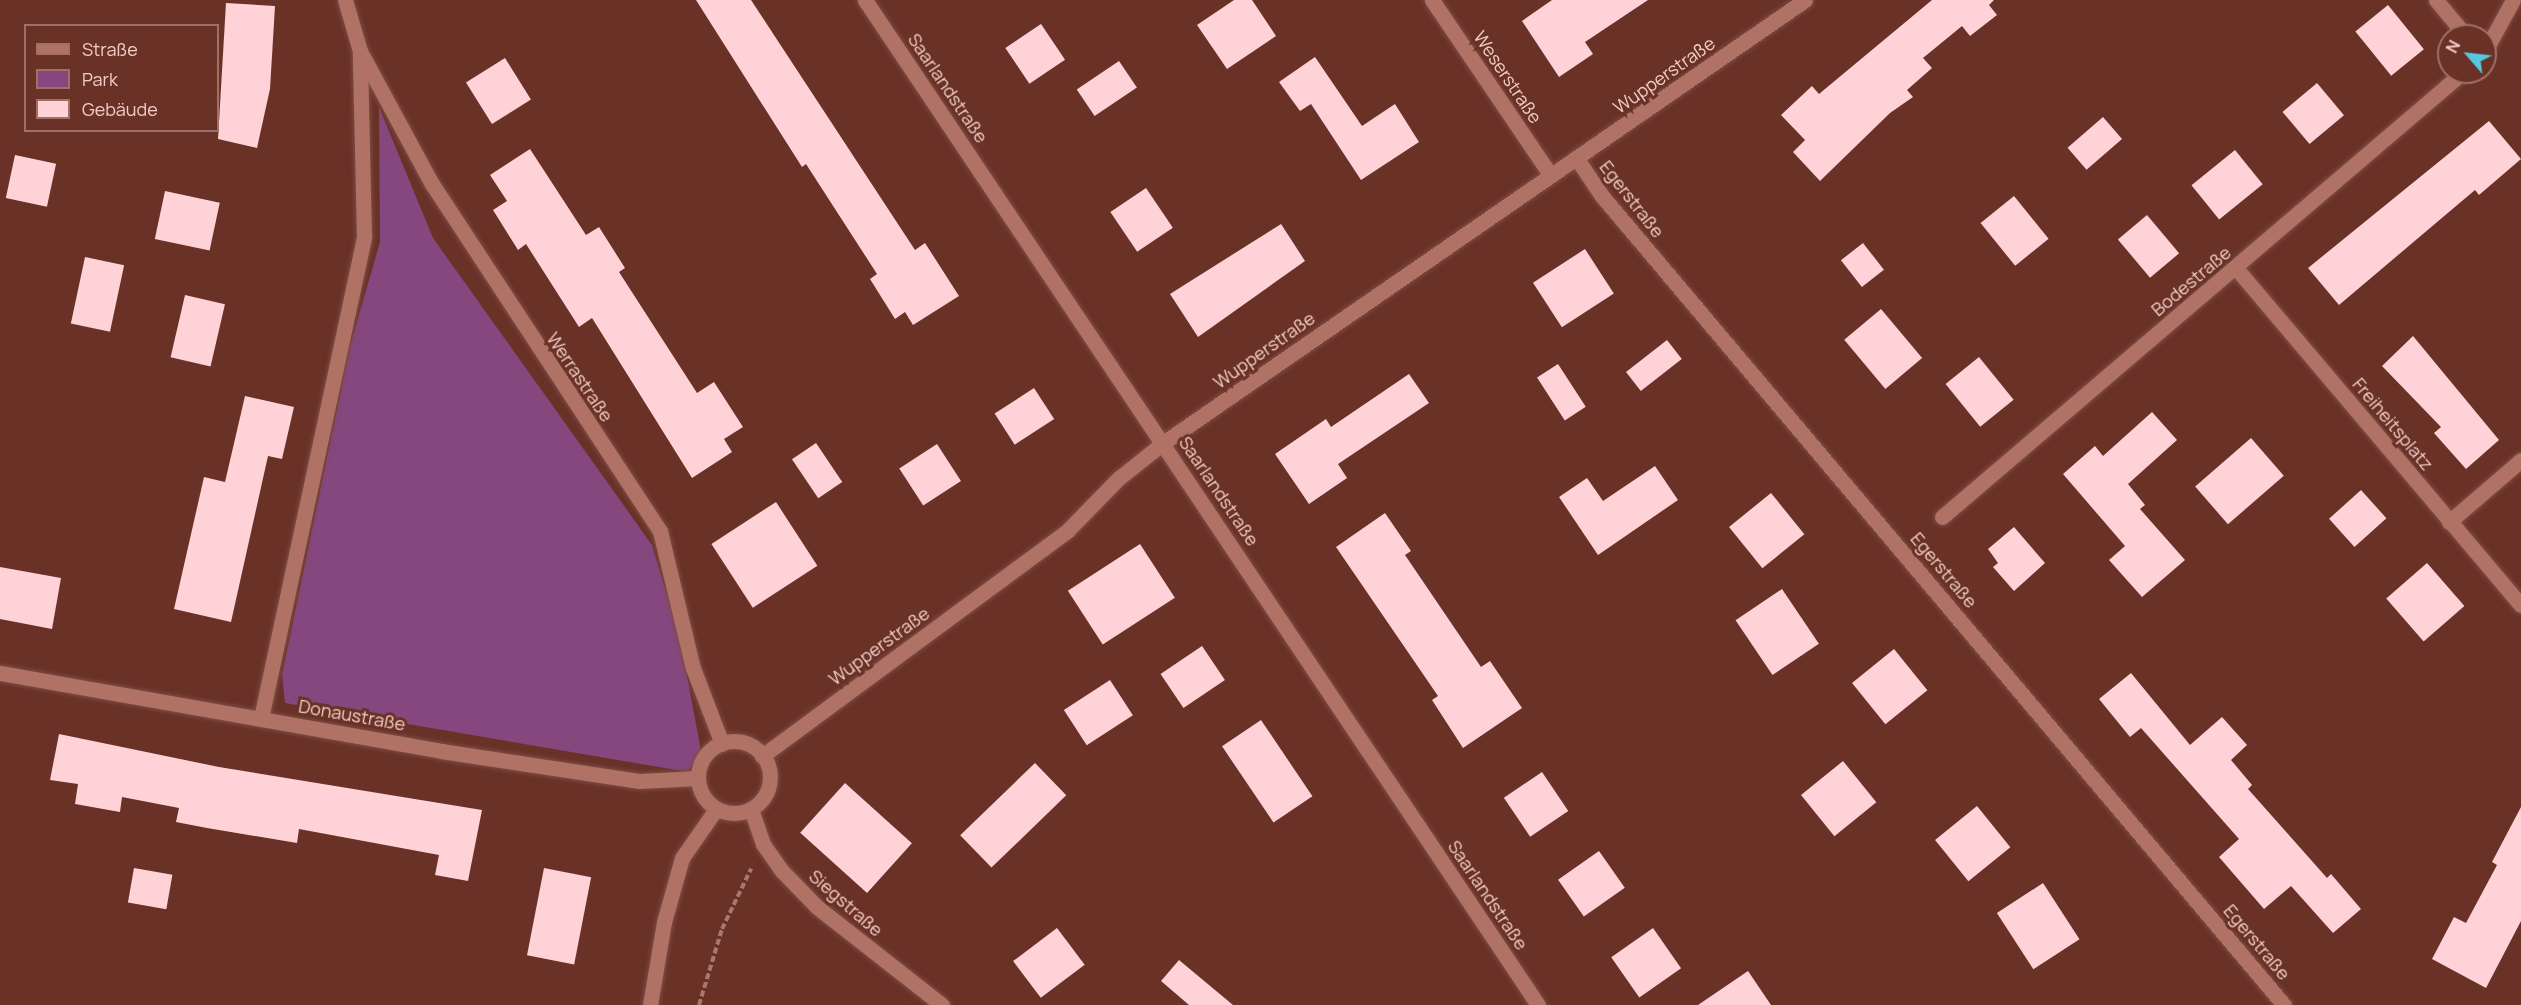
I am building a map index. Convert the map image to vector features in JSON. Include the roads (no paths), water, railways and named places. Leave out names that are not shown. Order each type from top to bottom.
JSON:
[{"type":"street","name":"Werrastraße","points":[[345,0],[360,51],[432,184],[660,531],[693,668],[722,744]]},
{"type":"street","name":"Saarlandstraße","points":[[865,0],[1538,1005]]},
{"type":"street","name":"Weserstraße","points":[[1432,0],[1551,176]]},
{"type":"street","name":"Wupperstraße","points":[[762,756],[1068,530],[1119,478],[1163,442],[1805,0]]},
{"type":"street","points":[[2436,0],[2456,24]]},
{"type":"street","points":[[2497,29],[2513,0]]},
{"type":"street","name":"Werrastraße","points":[[261,718],[364,237],[360,51]]},
{"type":"street","name":"Bodestraße","points":[[1942,517],[2449,84]]},
{"type":"street","name":"Egerstraße","points":[[1577,159],[1602,196],[2284,1005]]},
{"type":"street","name":"Freiheitsplatz","points":[[2236,268],[2521,605]]},
{"type":"street","points":[[2449,522],[2521,460]]},
{"type":"street","name":"Donaustraße","points":[[0,673],[640,781],[698,778]]},
{"type":"street","points":[[740,742],[762,756],[770,779],[761,801],[751,809],[727,813],[706,801],[698,778],[703,759],[722,744],[740,742]]},
{"type":"street","points":[[650,1005],[664,922],[682,858],[716,808]]},
{"type":"street","name":"Siegstraße","points":[[751,809],[764,844],[782,871],[817,908],[942,1005]]}]
